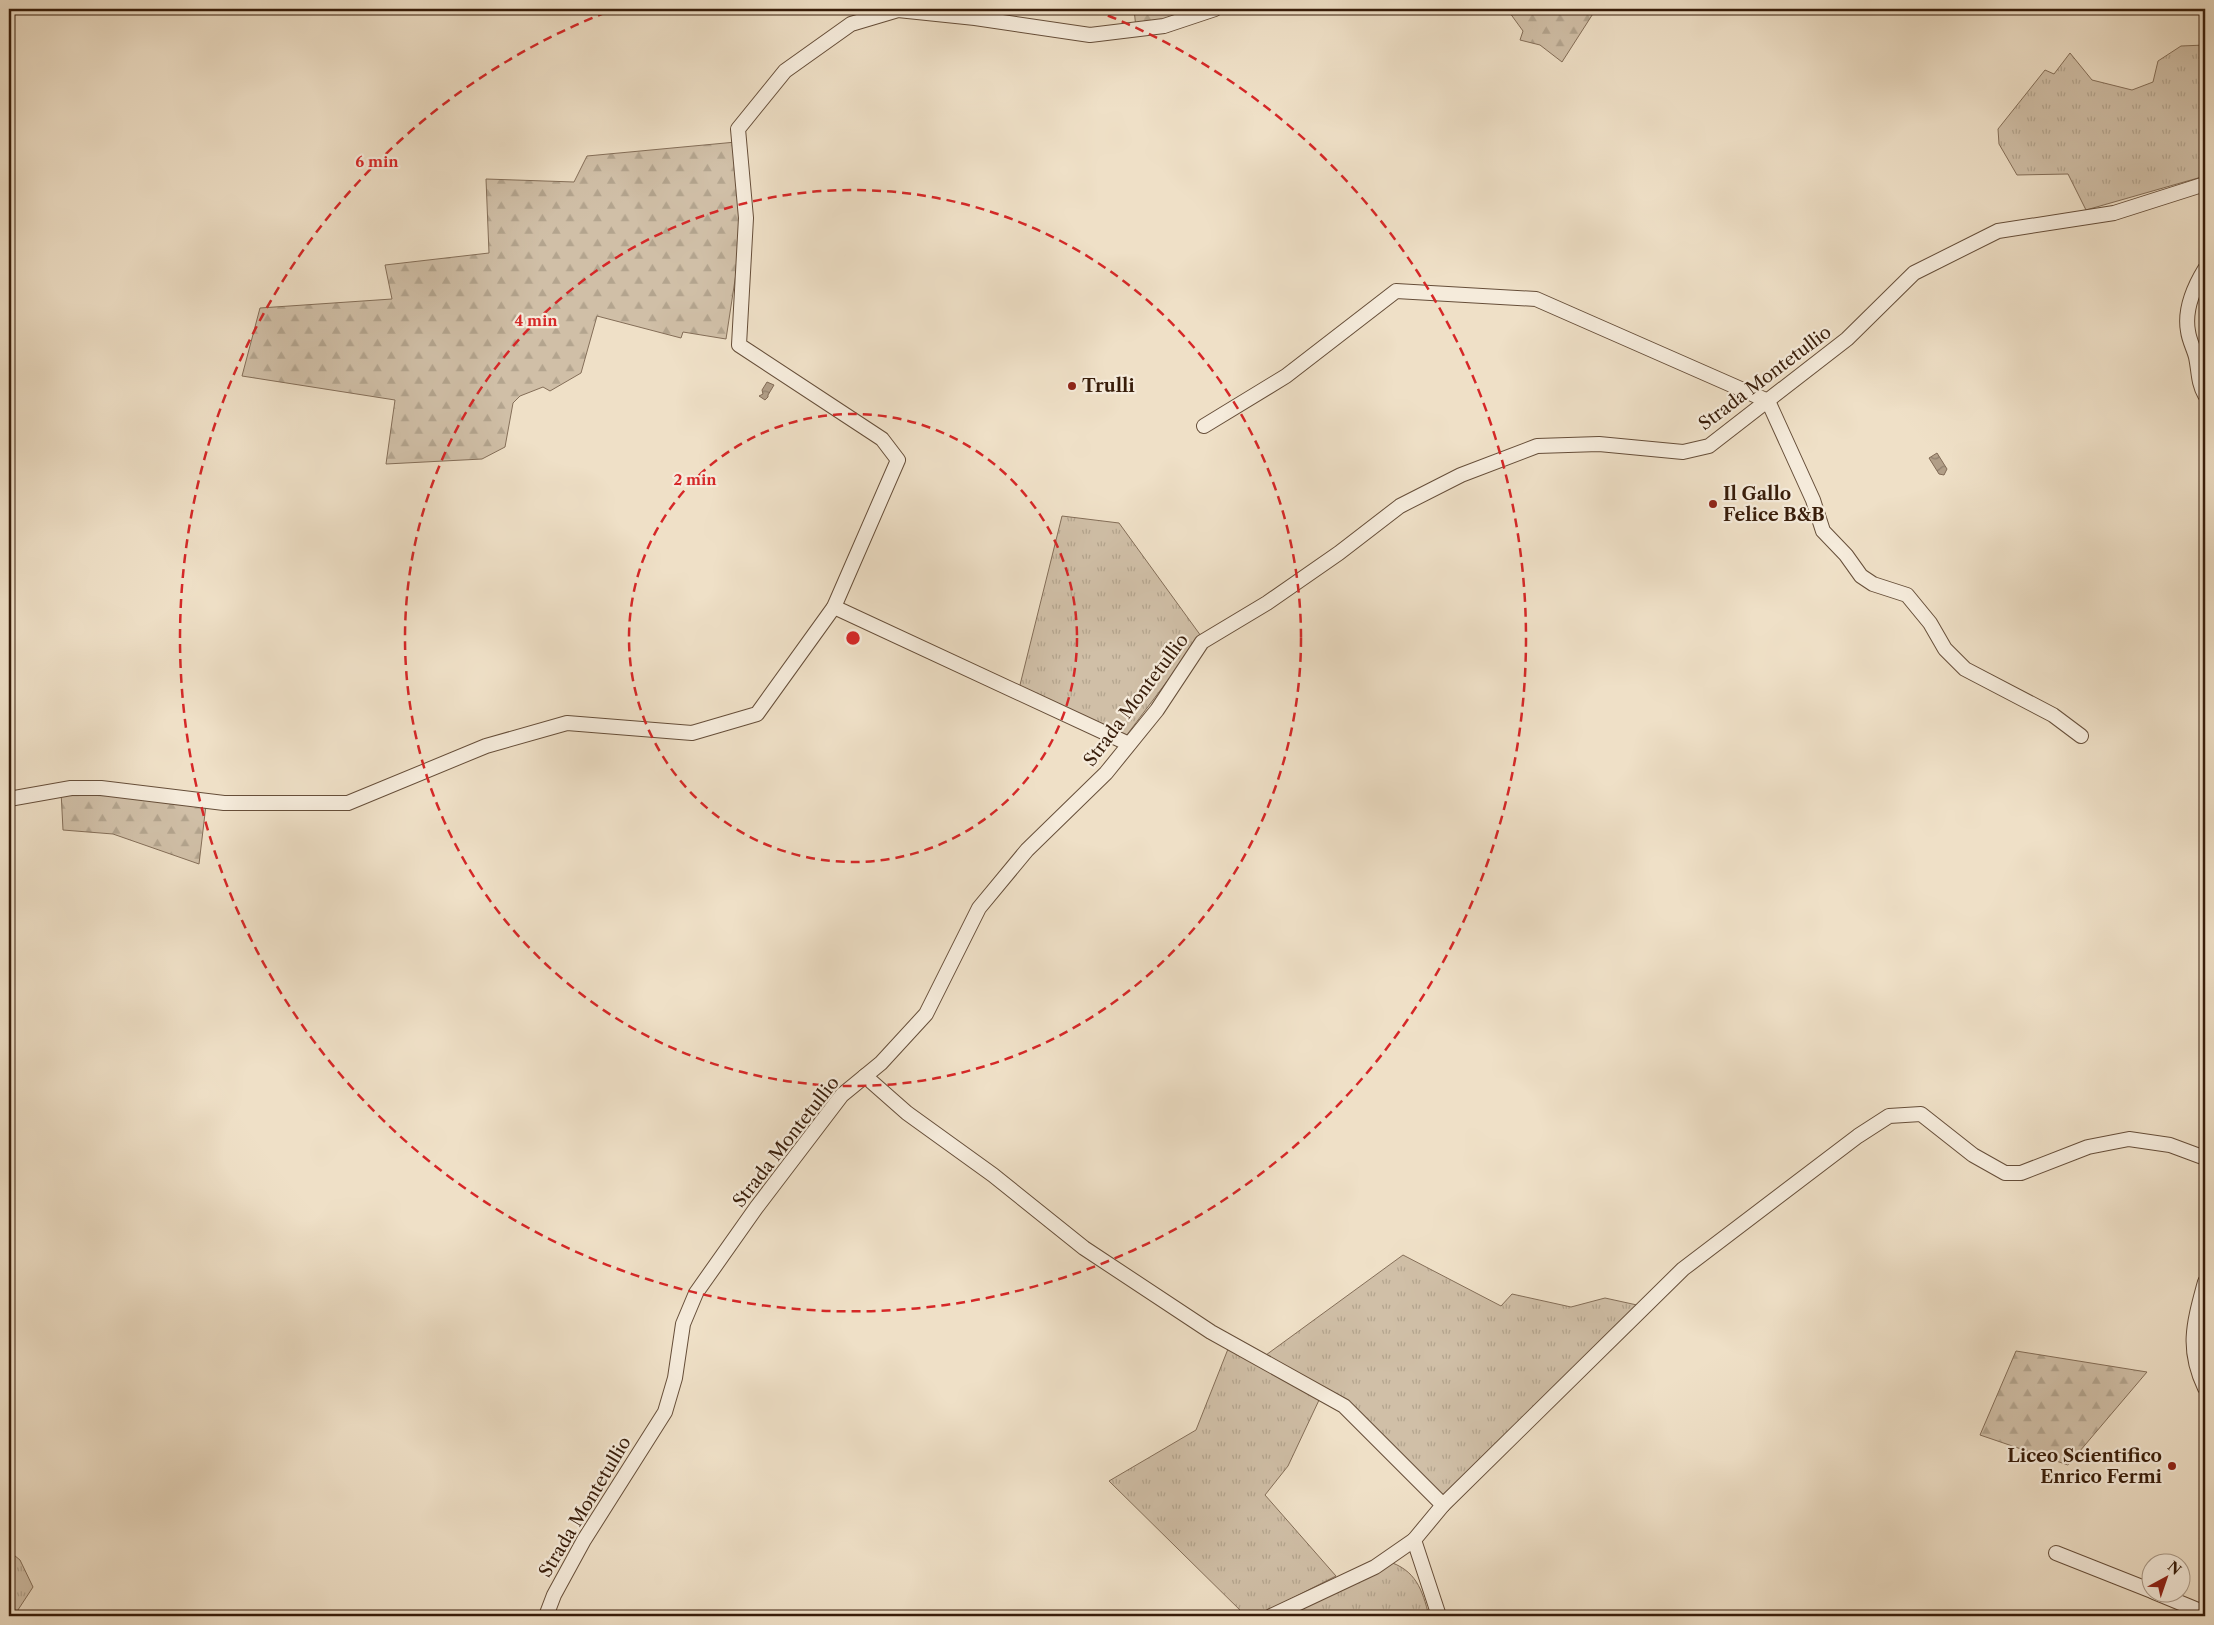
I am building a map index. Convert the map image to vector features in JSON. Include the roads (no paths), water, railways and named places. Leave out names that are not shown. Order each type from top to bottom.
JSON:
[{"type":"street","points":[[9,799],[71,788],[101,788],[224,803],[348,803],[486,746],[567,723],[692,733],[757,714],[834,607],[898,460],[882,439],[739,345],[746,218],[738,128],[785,71],[851,24],[898,10],[975,18],[1090,35],[1164,26],[1215,9]]},
{"type":"street","name":"Strada Montetullio","points":[[546,1616],[554,1595],[584,1540],[664,1412],[675,1378],[683,1324],[696,1292],[756,1208],[842,1095],[881,1063],[926,1014],[980,908],[1027,850],[1106,774],[1157,710],[1202,642],[1267,603],[1339,553],[1400,506],[1461,475],[1537,446],[1599,444],[1683,452],[1709,446],[1847,340],[1914,273],[1998,231],[2114,212],[2205,184]]},
{"type":"street","points":[[2205,269],[2193,290],[2187,322],[2188,335],[2196,358],[2200,384],[2205,395]]},
{"type":"street","points":[[1204,426],[1286,376],[1396,291],[1536,299],[1768,401],[1813,500],[1823,531],[1846,555],[1862,576],[1872,584],[1907,595],[1930,623],[1942,644],[1965,669],[2053,715],[2081,736]]},
{"type":"street","points":[[834,607],[1129,744]]},
{"type":"street","points":[[865,1076],[907,1113],[993,1175],[1084,1248],[1211,1332],[1344,1406],[1443,1505]]},
{"type":"street","points":[[1271,1616],[1375,1567],[1414,1540],[1443,1505],[1683,1269],[1858,1136],[1890,1116],[1921,1114],[1973,1155],[2004,1173],[2021,1172],[2088,1147],[2129,1139],[2170,1144],[2205,1158]]},
{"type":"street","points":[[2205,1282],[2195,1321],[2193,1353],[2205,1388]]},
{"type":"street","points":[[1414,1540],[1439,1616]]},
{"type":"street","points":[[2056,1553],[2142,1588]]},
{"type":"street","points":[[2178,1602],[2205,1613]]},
{"type":"water","points":[[767,382],[774,385],[765,400],[759,396],[763,394],[762,390]]},
{"type":"water","points":[[1937,453],[1947,469],[1944,475],[1939,474],[1929,458]]},
{"type":"place","name":"Trulli","points":[[1072,386]]},
{"type":"place","name":"Il Gallo Felice B&B","points":[[1713,504]]},
{"type":"place","name":"Liceo Scientifico Enrico Fermi","points":[[2172,1466]]}]
